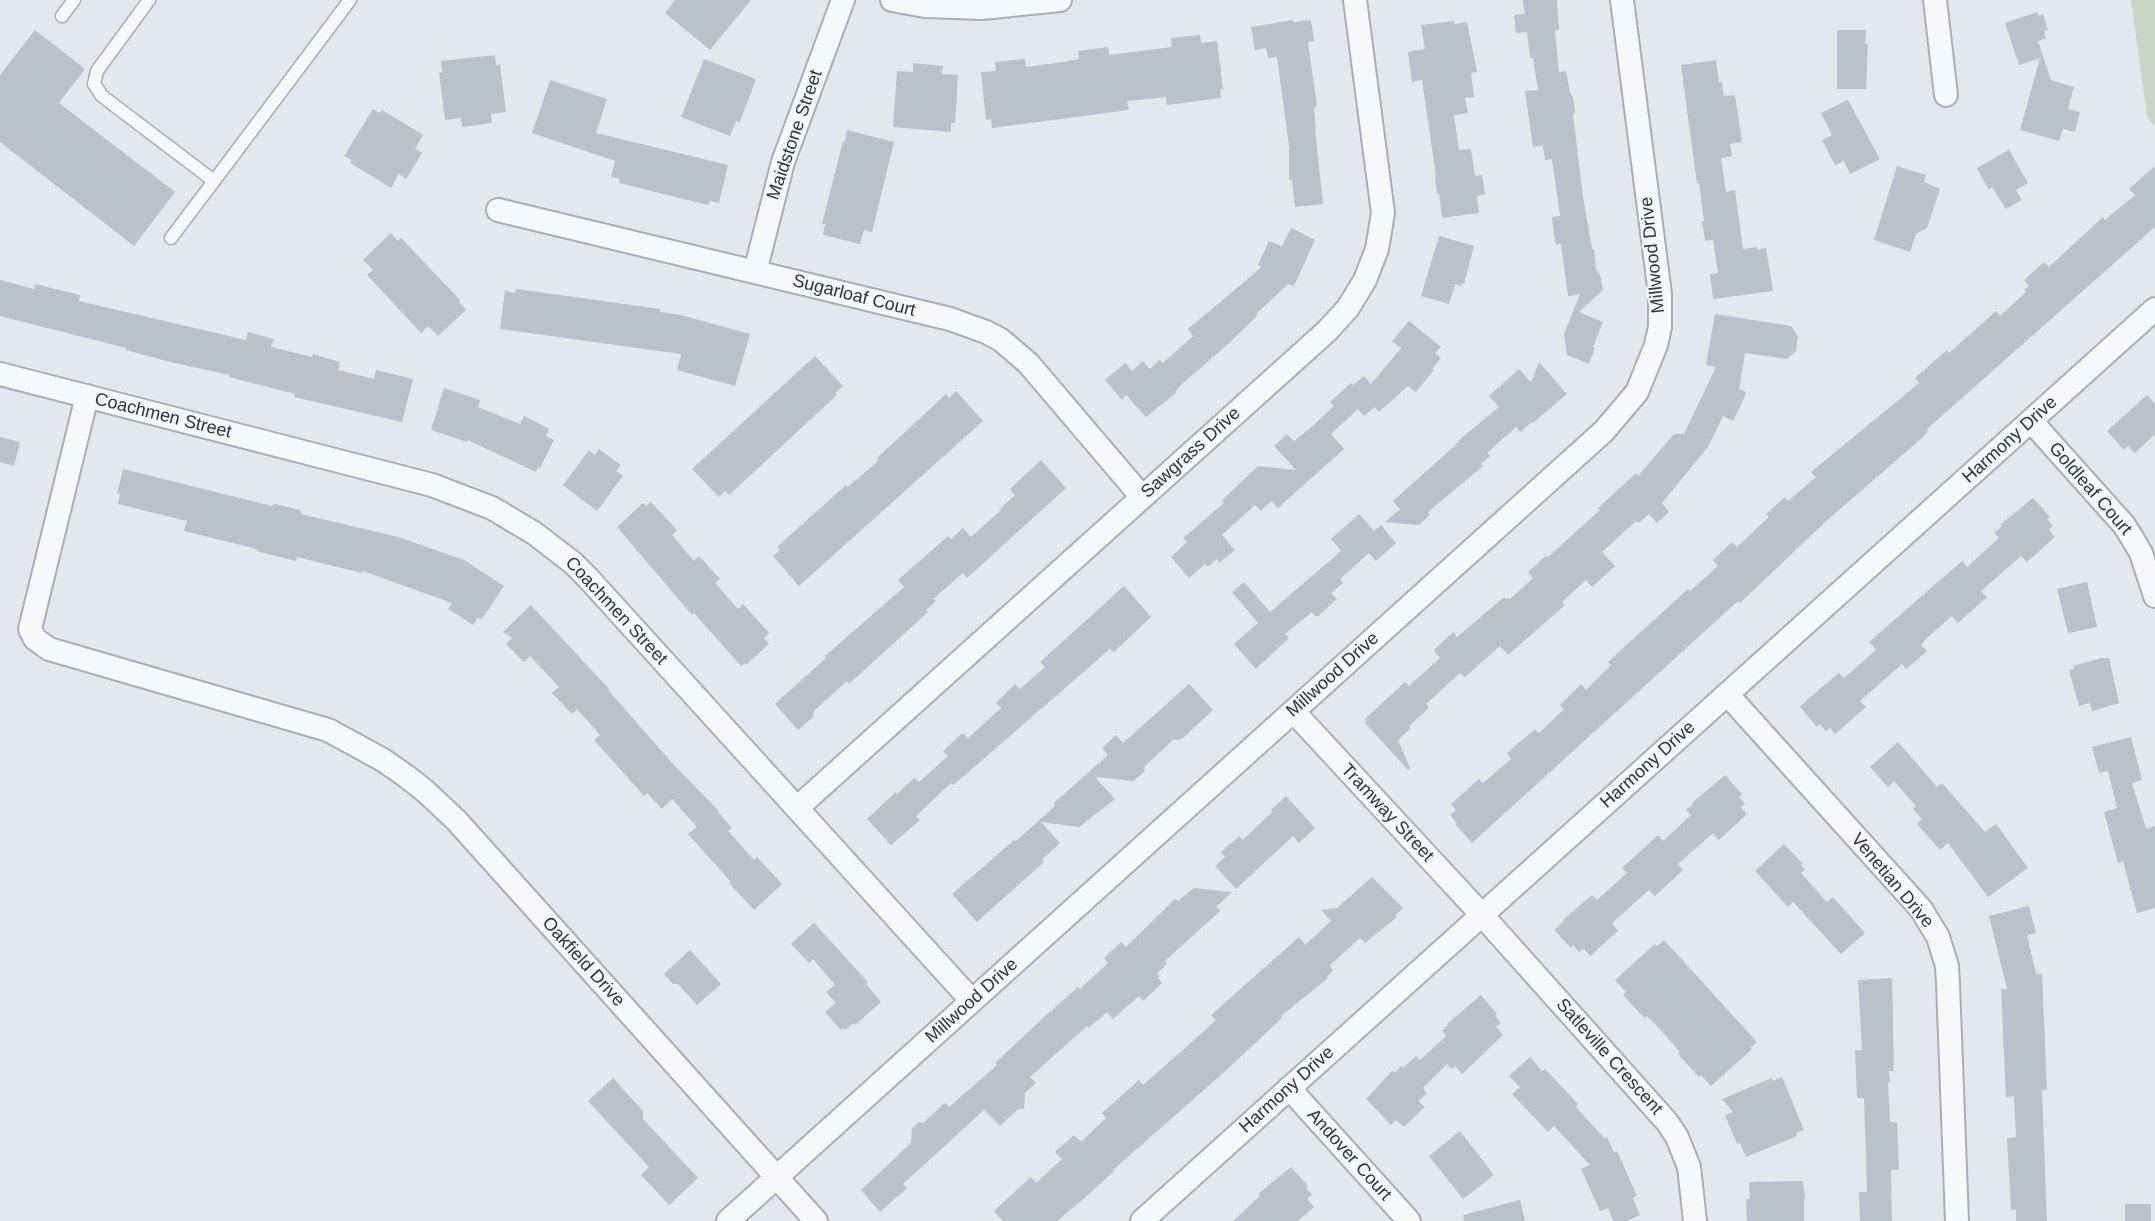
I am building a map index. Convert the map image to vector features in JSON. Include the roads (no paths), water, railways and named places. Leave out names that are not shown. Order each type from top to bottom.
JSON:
[{"type":"street","name":"Maidstone Street","points":[[754,272],[783,162],[843,0]]},
{"type":"street","points":[[892,0],[925,6],[982,8],[1060,0]]},
{"type":"street","name":"Sawgrass Drive","points":[[797,808],[1327,331],[1347,308],[1365,280],[1377,249],[1383,213],[1355,0]]},
{"type":"street","name":"Millwood Drive","points":[[728,1221],[1604,431],[1627,406],[1650,364],[1660,327],[1660,294],[1622,0]]},
{"type":"street","points":[[1935,0],[1946,95]]},
{"type":"street","name":"Sugarloaf Court","points":[[498,210],[970,325],[1001,340],[1028,363],[1142,497]]},
{"type":"street","name":"Harmony Drive","points":[[1142,1221],[2155,309]]},
{"type":"street","name":"Coachmen Street","points":[[0,374],[432,485],[471,499],[512,519],[555,548],[588,578],[972,1001]]},
{"type":"street","name":"Oakfield Drive","points":[[87,396],[30,628],[35,639],[50,649],[328,730],[383,760],[406,776],[441,805],[816,1221]]},
{"type":"street","name":"Goldleaf Court","points":[[2031,420],[2124,525],[2144,559],[2155,596]]},
{"type":"street","name":"Venetian Drive","points":[[1727,694],[1921,909],[1938,937],[1947,966],[1957,1221]]},
{"type":"street","name":"Tramway Street","points":[[1293,711],[1482,915]]},
{"type":"street","name":"Satleville Crescent","points":[[1482,915],[1667,1122],[1677,1137],[1689,1167],[1695,1221]]},
{"type":"street","name":"Andover Court","points":[[1289,1088],[1409,1221]]},
{"type":"lane","points":[[62,16],[74,0]]},
{"type":"lane","points":[[149,0],[97,71],[94,84],[102,96],[214,181]]},
{"type":"lane","points":[[171,238],[350,0]]}]
